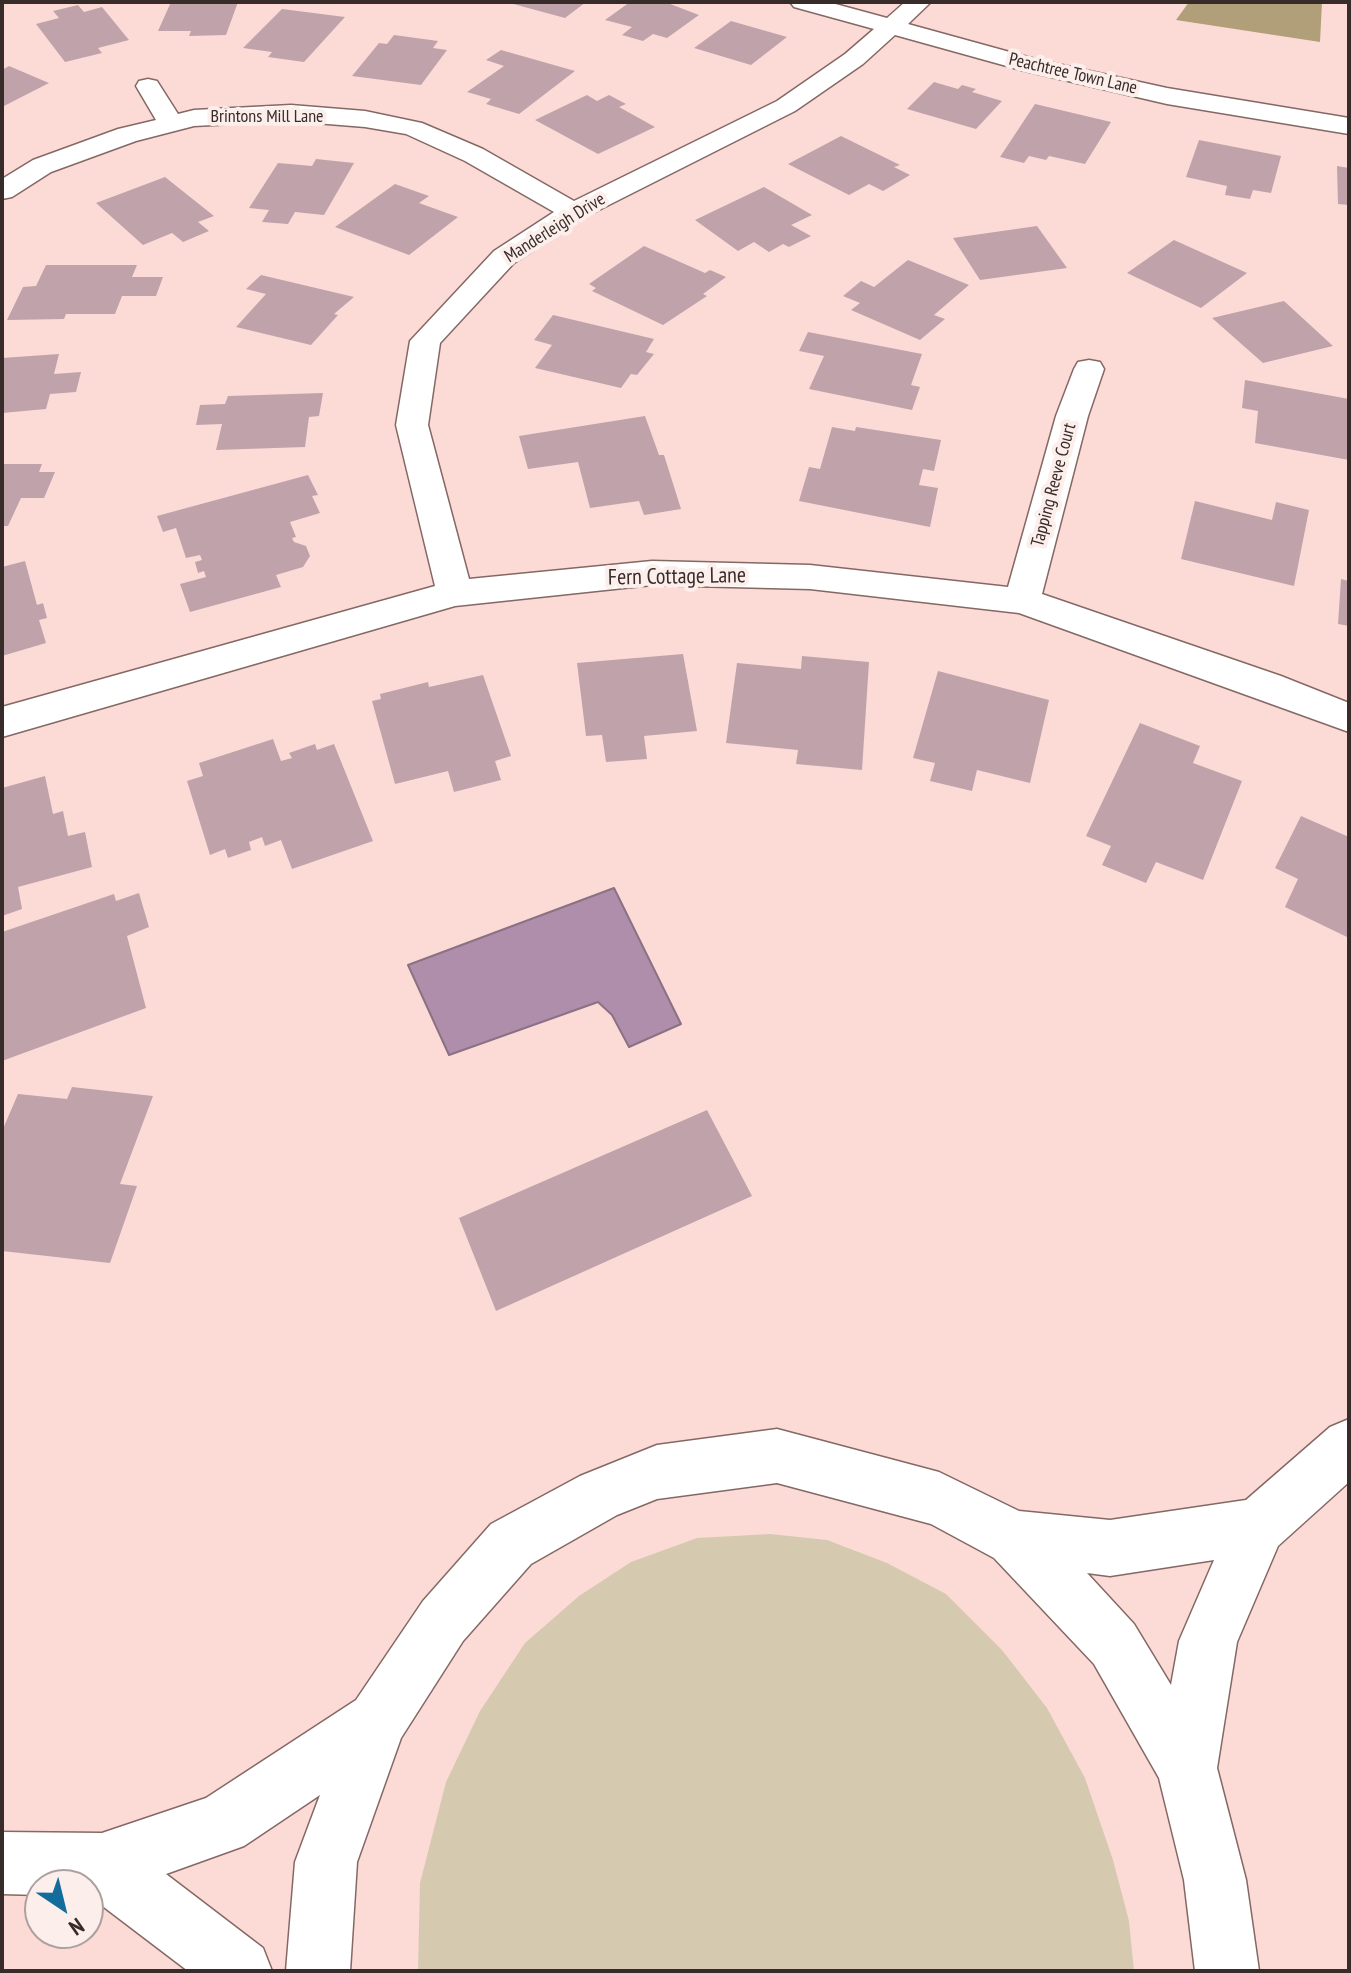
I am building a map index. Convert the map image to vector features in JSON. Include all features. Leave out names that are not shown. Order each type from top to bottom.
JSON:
[{"type":"street","name":"Peachtree Town Lane","points":[[802,2],[1030,65],[1167,96],[1349,126]]},
{"type":"street","name":"Manderleigh Drive","points":[[455,593],[412,425],[425,341],[504,257],[573,212],[786,106],[854,59],[919,2]]},
{"type":"street","points":[[148,86],[171,124]]},
{"type":"street","name":"Brintons Mill Lane","points":[[2,191],[42,166],[127,135],[194,118],[291,113],[365,119],[413,128],[474,155],[573,212]]},
{"type":"street","name":"Tapping Reeve Court","points":[[1022,601],[1072,416],[1089,369]]},
{"type":"street","name":"Fern Cottage Lane","points":[[2,722],[455,593],[652,573],[810,577],[1022,601],[1268,686],[1349,718]]},
{"type":"street","points":[[1187,1768],[1208,1641],[1258,1526],[1349,1446]]},
{"type":"street","points":[[318,1971],[326,1862],[377,1721],[443,1621],[511,1544],[599,1495],[657,1472],[777,1456],[939,1499],[1014,1538],[1114,1644],[1187,1768],[1215,1880],[1227,1971]]},
{"type":"street","points":[[1014,1538],[1110,1548],[1258,1526]]},
{"type":"street","points":[[2,1863],[102,1864],[222,1824],[377,1721]]},
{"type":"street","points":[[102,1864],[240,1971]]},
{"type":"shaded area","points":[[1189,2],[1322,2],[1320,42],[1176,20]]},
{"type":"shaded area","points":[[614,888],[681,1024],[629,1047],[612,1015],[598,1002],[449,1055],[408,965]]},
{"type":"shaded area","points":[[770,1534],[827,1540],[887,1563],[946,1594],[1002,1650],[1047,1708],[1085,1778],[1113,1860],[1129,1921],[1134,1971],[418,1971],[420,1883],[446,1782],[480,1711],[525,1643],[579,1596],[631,1562],[697,1538]]},
{"type":"building","points":[[171,2],[238,2],[226,35],[189,36],[191,31],[158,31]]},
{"type":"building","points":[[506,2],[586,2],[565,18]]},
{"type":"building","points":[[630,2],[665,2],[699,15],[667,38],[653,34],[643,41],[622,35],[632,27],[605,20]]},
{"type":"building","points":[[78,5],[84,12],[102,7],[129,40],[98,48],[102,53],[65,62],[36,24],[59,18],[53,11]]},
{"type":"building","points":[[282,9],[345,17],[304,62],[268,57],[272,52],[243,48]]},
{"type":"building","points":[[731,21],[787,37],[751,65],[694,48]]},
{"type":"building","points":[[394,35],[438,41],[433,48],[447,50],[421,85],[352,76],[379,43],[387,44]]},
{"type":"building","points":[[501,50],[575,71],[519,114],[486,104],[491,99],[467,92],[504,66],[486,60]]},
{"type":"building","points":[[9,66],[49,83],[2,107],[2,70]]},
{"type":"building","points":[[934,82],[958,89],[962,85],[976,89],[972,92],[1002,101],[976,129],[907,109]]},
{"type":"building","points":[[587,95],[597,101],[609,95],[626,104],[619,107],[655,127],[598,154],[535,120]]},
{"type":"building","points":[[1035,104],[1111,122],[1085,164],[1049,156],[1046,160],[1029,156],[1024,163],[1000,157]]},
{"type":"building","points":[[841,136],[900,165],[894,167],[910,175],[883,191],[869,184],[849,195],[788,164]]},
{"type":"building","points":[[1199,140],[1281,156],[1271,193],[1253,190],[1250,199],[1225,195],[1227,186],[1186,177]]},
{"type":"building","points":[[316,159],[354,163],[324,215],[295,212],[288,224],[262,222],[269,210],[249,208],[278,163],[312,166]]},
{"type":"building","points":[[1337,166],[1349,168],[1349,205],[1338,204]]},
{"type":"building","points":[[165,177],[214,216],[198,222],[209,231],[183,242],[172,233],[143,245],[96,203]]},
{"type":"building","points":[[395,184],[429,196],[419,203],[458,217],[409,255],[335,227]]},
{"type":"building","points":[[764,187],[812,215],[791,225],[811,236],[789,247],[783,244],[769,252],[754,242],[738,251],[695,220]]},
{"type":"building","points":[[1037,226],[1067,268],[980,280],[953,238]]},
{"type":"building","points":[[1174,240],[1247,273],[1201,308],[1127,273]]},
{"type":"building","points":[[644,246],[705,273],[710,270],[726,277],[703,294],[707,296],[663,325],[592,291],[596,288],[589,284]]},
{"type":"building","points":[[908,260],[969,285],[934,315],[945,319],[920,340],[851,310],[860,303],[843,296],[861,281],[874,287]]},
{"type":"building","points":[[46,265],[137,265],[132,277],[163,277],[156,296],[122,296],[115,314],[66,314],[64,319],[7,320],[23,287],[36,286]]},
{"type":"building","points":[[261,275],[354,297],[334,314],[338,315],[311,345],[236,327],[266,294],[246,289]]},
{"type":"building","points":[[1284,301],[1333,346],[1263,363],[1212,318]]},
{"type":"building","points":[[553,315],[654,339],[646,352],[654,354],[637,375],[631,374],[621,388],[535,368],[552,345],[534,340]]},
{"type":"building","points":[[808,332],[922,354],[911,385],[920,387],[912,410],[809,389],[824,356],[799,351]]},
{"type":"building","points":[[59,354],[54,374],[81,372],[76,392],[50,394],[46,409],[2,413],[2,358]]},
{"type":"building","points":[[1245,380],[1349,399],[1349,460],[1255,443],[1258,411],[1242,408]]},
{"type":"building","points":[[323,393],[319,416],[309,417],[305,447],[216,450],[222,424],[196,425],[200,405],[225,404],[228,396]]},
{"type":"building","points":[[645,416],[659,455],[664,455],[681,509],[644,515],[639,501],[590,508],[578,462],[528,469],[519,436]]},
{"type":"building","points":[[832,427],[855,431],[856,427],[941,440],[934,471],[923,469],[919,485],[938,488],[930,527],[799,501],[809,467],[820,469]]},
{"type":"building","points":[[2,464],[42,464],[39,472],[55,472],[44,498],[21,498],[8,526],[2,526]]},
{"type":"building","points":[[308,475],[318,495],[312,496],[320,513],[290,522],[296,537],[292,538],[294,542],[306,546],[310,556],[303,567],[276,575],[281,587],[190,612],[180,584],[206,577],[204,571],[198,573],[195,562],[202,560],[200,555],[186,558],[176,528],[163,532],[157,516]]},
{"type":"building","points":[[1195,501],[1272,520],[1276,502],[1309,510],[1294,586],[1181,559]]},
{"type":"building","points":[[25,561],[37,605],[43,603],[47,618],[39,620],[46,643],[2,656],[2,567]]},
{"type":"building","points":[[1341,579],[1349,581],[1349,626],[1338,624]]},
{"type":"building","points":[[683,654],[697,731],[644,736],[647,759],[606,762],[602,735],[586,736],[577,663]]},
{"type":"building","points":[[802,656],[869,662],[862,770],[796,764],[798,750],[726,743],[737,663],[801,669]]},
{"type":"building","points":[[938,671],[1049,700],[1030,783],[977,770],[972,791],[930,781],[935,763],[913,758]]},
{"type":"building","points":[[483,675],[511,756],[495,761],[501,780],[454,792],[448,771],[395,784],[372,701],[381,699],[380,694],[428,682],[429,687]]},
{"type":"building","points":[[1140,723],[1200,746],[1193,763],[1242,781],[1203,880],[1156,862],[1146,883],[1102,865],[1111,846],[1086,836]]},
{"type":"building","points":[[273,739],[281,761],[292,758],[289,753],[315,744],[317,750],[334,744],[373,841],[292,869],[281,840],[265,846],[262,837],[249,842],[251,850],[228,858],[225,849],[210,855],[187,781],[203,776],[199,763]]},
{"type":"building","points":[[45,776],[53,814],[63,811],[68,836],[85,832],[92,867],[18,887],[22,909],[2,916],[2,788]]},
{"type":"building","points":[[1301,816],[1349,837],[1349,938],[1285,907],[1298,879],[1275,868]]},
{"type":"building","points":[[139,893],[149,927],[127,936],[146,1008],[2,1061],[2,932],[114,894],[116,901]]},
{"type":"building","points":[[72,1087],[153,1096],[120,1184],[137,1186],[110,1263],[2,1251],[2,1131],[18,1094],[67,1099]]},
{"type":"building","points":[[707,1110],[752,1196],[496,1311],[459,1218]]}]
